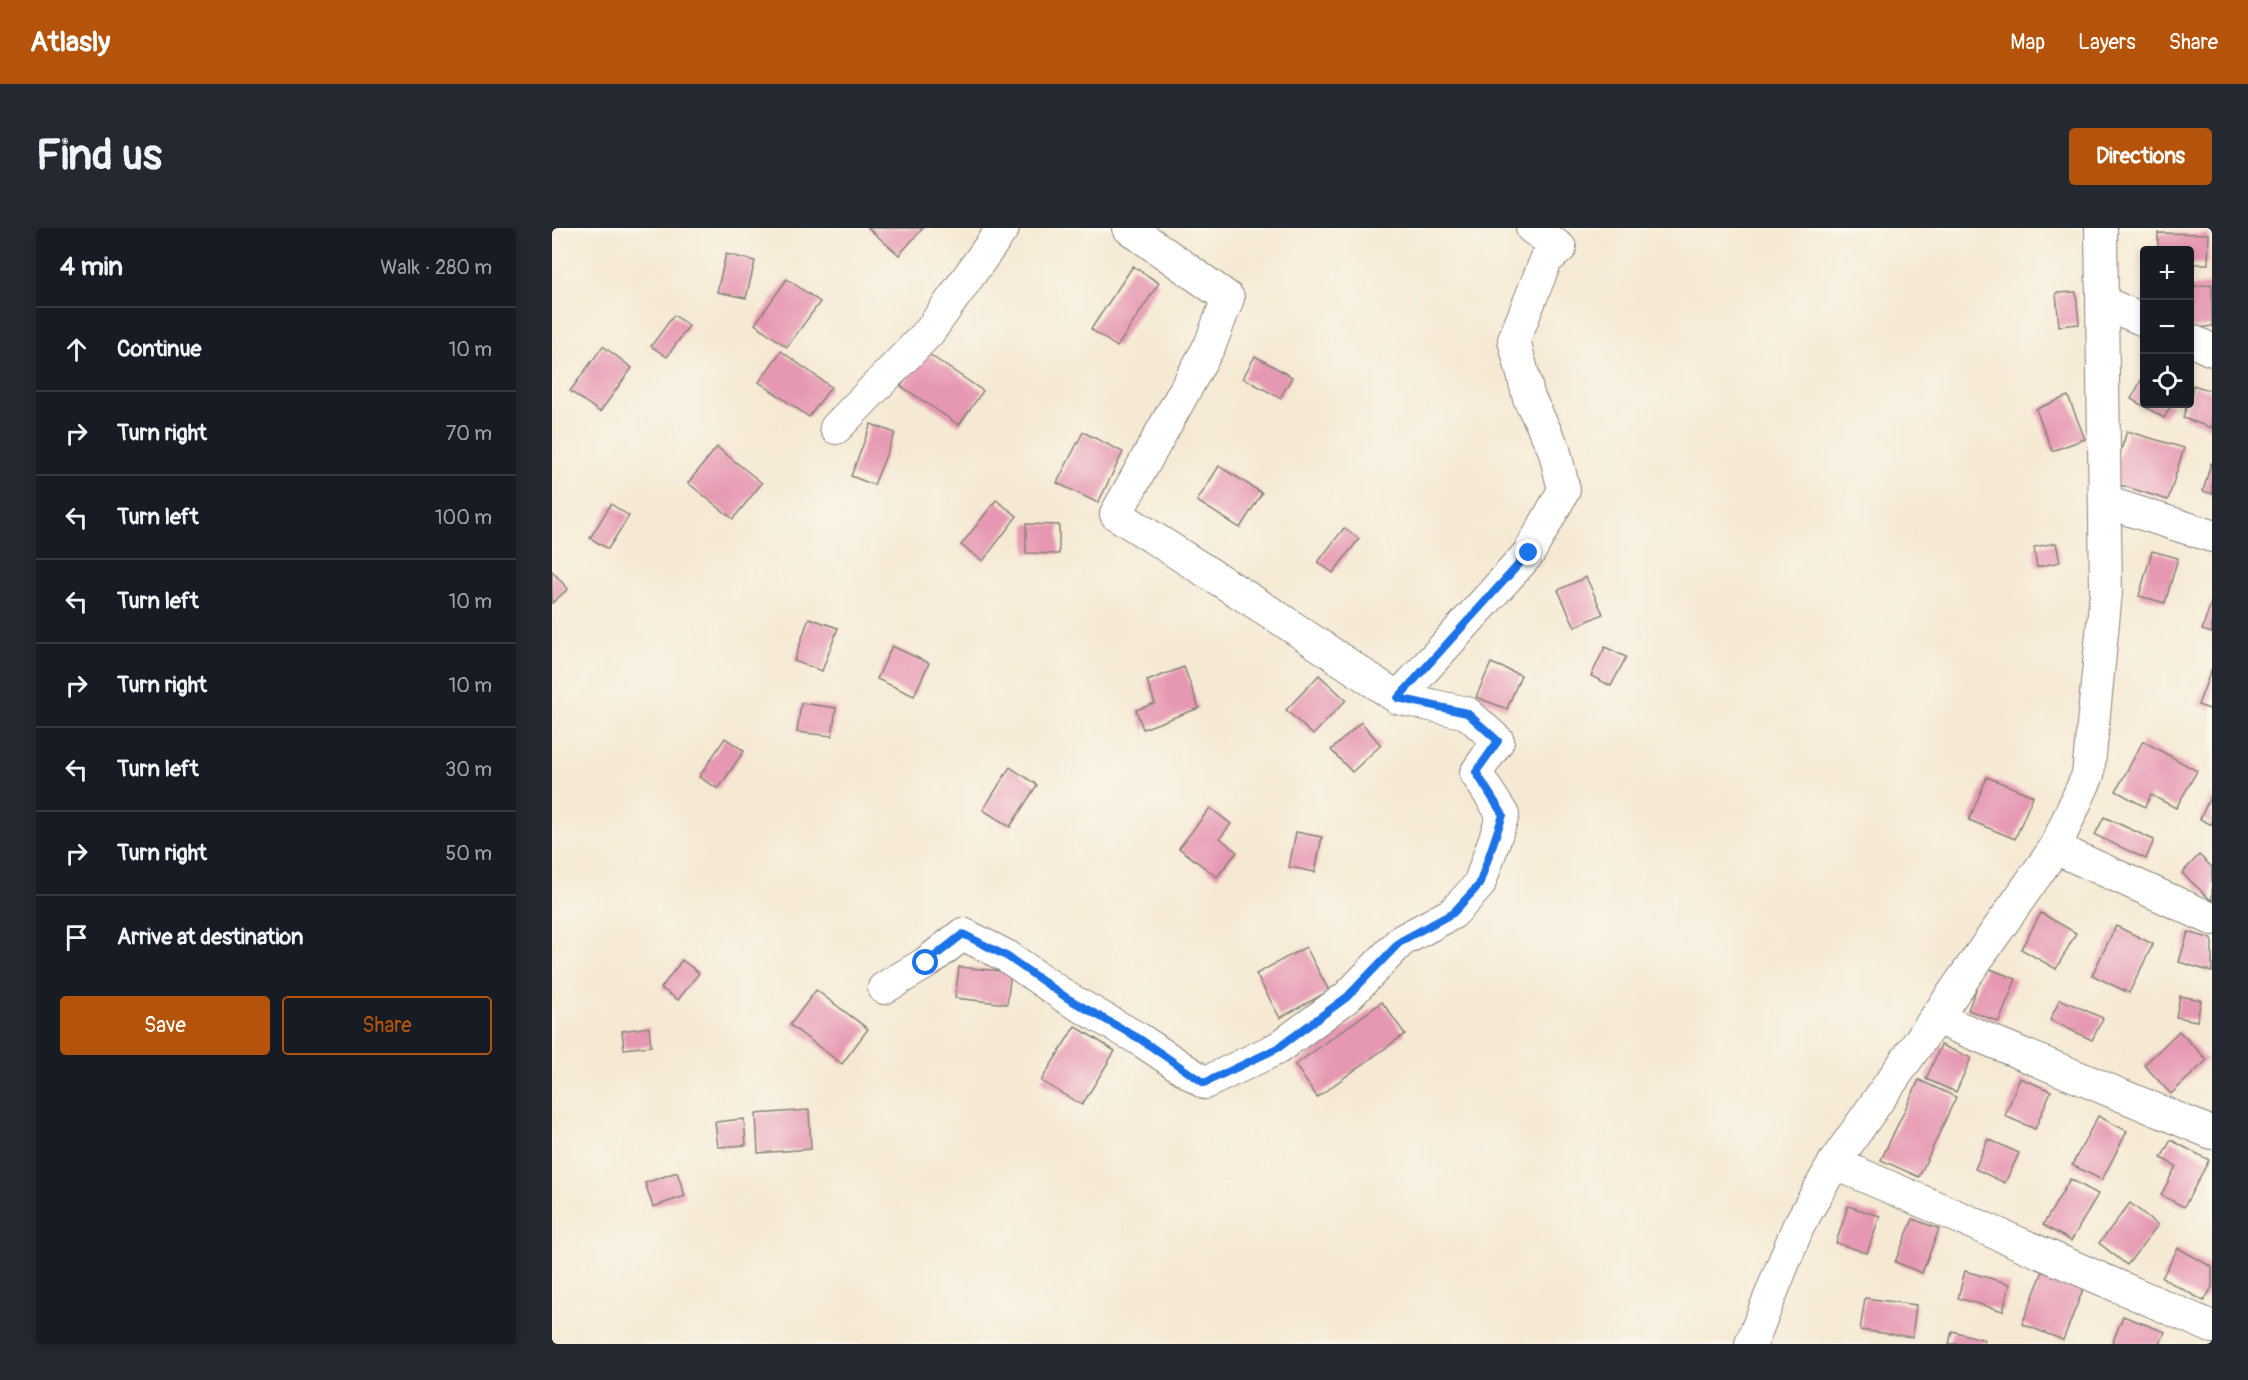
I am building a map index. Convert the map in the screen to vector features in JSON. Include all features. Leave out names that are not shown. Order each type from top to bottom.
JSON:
[{"type":"street","points":[[836,428],[929,332],[1003,228]]},
{"type":"street","points":[[884,988],[926,963],[963,934],[1008,957],[1067,998],[1140,1039],[1204,1083],[1278,1048],[1347,997],[1401,941],[1453,913],[1479,885],[1503,815],[1476,772],[1498,741],[1467,713],[1398,698],[1276,616],[1116,514],[1210,345],[1228,298],[1130,228]]},
{"type":"street","points":[[1398,698],[1529,553],[1563,490],[1554,449],[1528,398],[1514,339],[1546,260],[1560,248],[1532,228]]},
{"type":"street","points":[[1754,1343],[1798,1227],[1834,1163],[2055,848],[2088,775],[2106,593],[2101,228]]},
{"type":"street","points":[[2102,302],[2140,318]]},
{"type":"street","points":[[2194,342],[2212,350]]},
{"type":"street","points":[[2105,502],[2212,536]]},
{"type":"street","points":[[2055,848],[2212,919]]},
{"type":"street","points":[[1936,1018],[2212,1133]]},
{"type":"street","points":[[1834,1163],[2212,1327]]},
{"type":"building","points":[[868,228],[923,228],[899,255]]},
{"type":"building","points":[[2158,233],[2209,234],[2208,264],[2194,264],[2194,246],[2158,246]]},
{"type":"building","points":[[726,254],[755,261],[746,298],[717,292]]},
{"type":"building","points":[[1133,266],[1159,283],[1117,347],[1091,329]]},
{"type":"building","points":[[787,279],[820,302],[787,347],[755,324]]},
{"type":"building","points":[[2212,284],[2212,326],[2194,328],[2194,286]]},
{"type":"building","points":[[2076,292],[2079,324],[2059,326],[2056,293]]},
{"type":"building","points":[[674,315],[689,326],[667,357],[651,346]]},
{"type":"building","points":[[603,346],[632,368],[600,412],[570,391]]},
{"type":"building","points":[[781,351],[831,387],[809,417],[759,382]]},
{"type":"building","points":[[924,351],[983,391],[959,425],[901,386]]},
{"type":"building","points":[[1255,356],[1292,377],[1280,398],[1243,378]]},
{"type":"building","points":[[2140,382],[2140,404],[2131,399]]},
{"type":"building","points":[[2194,385],[2212,391],[2212,428],[2183,418],[2186,408],[2194,408]]},
{"type":"building","points":[[2068,396],[2085,439],[2052,451],[2036,409]]},
{"type":"building","points":[[2147,408],[2170,408],[2164,418]]},
{"type":"building","points":[[871,424],[895,433],[874,485],[851,476]]},
{"type":"building","points":[[2127,431],[2184,448],[2168,500],[2111,482]]},
{"type":"building","points":[[1083,432],[1123,452],[1098,503],[1057,483]]},
{"type":"building","points":[[717,447],[762,483],[733,519],[688,483]]},
{"type":"building","points":[[2212,464],[2212,494],[2203,491]]},
{"type":"building","points":[[1219,466],[1262,493],[1240,528],[1197,501]]},
{"type":"building","points":[[996,500],[1017,516],[983,561],[961,545]]},
{"type":"building","points":[[611,504],[629,516],[608,549],[590,538]]},
{"type":"building","points":[[1026,524],[1059,525],[1059,554],[1026,553]]},
{"type":"building","points":[[1344,528],[1359,539],[1333,573],[1318,562]]},
{"type":"building","points":[[2056,543],[2060,562],[2037,567],[2034,547]]},
{"type":"building","points":[[2152,551],[2178,558],[2165,603],[2139,596]]},
{"type":"building","points":[[552,571],[568,589],[552,603]]},
{"type":"building","points":[[1586,577],[1603,614],[1575,627],[1558,590]]},
{"type":"building","points":[[2212,600],[2212,633],[2202,630]]},
{"type":"building","points":[[809,618],[838,628],[822,671],[794,661]]},
{"type":"building","points":[[892,646],[929,663],[914,696],[877,679]]},
{"type":"building","points":[[1605,647],[1626,657],[1611,686],[1591,676]]},
{"type":"building","points":[[1491,663],[1521,675],[1507,709],[1476,697]]},
{"type":"building","points":[[1184,667],[1199,708],[1143,729],[1136,710],[1155,703],[1147,681]]},
{"type":"building","points":[[2212,668],[2212,710],[2198,705]]},
{"type":"building","points":[[1319,675],[1346,700],[1313,735],[1286,710]]},
{"type":"building","points":[[801,703],[836,708],[832,736],[797,732]]},
{"type":"building","points":[[1361,722],[1381,745],[1352,772],[1331,750]]},
{"type":"building","points":[[725,738],[744,751],[718,789],[699,777]]},
{"type":"building","points":[[2143,741],[2197,771],[2176,808],[2151,795],[2145,807],[2116,791]]},
{"type":"building","points":[[1010,767],[1037,785],[1010,827],[983,810]]},
{"type":"building","points":[[1987,777],[2033,796],[2015,839],[1969,820]]},
{"type":"building","points":[[2212,793],[2212,825],[2200,819]]},
{"type":"building","points":[[1210,808],[1231,824],[1220,838],[1237,852],[1217,877],[1179,848]]},
{"type":"building","points":[[2104,817],[2154,840],[2146,859],[2095,835]]},
{"type":"building","points":[[1296,832],[1322,837],[1315,872],[1289,867]]},
{"type":"building","points":[[2199,855],[2212,867],[2212,901],[2182,873]]},
{"type":"building","points":[[2041,913],[2076,933],[2056,969],[2021,949]]},
{"type":"building","points":[[2116,926],[2153,944],[2129,993],[2092,975]]},
{"type":"building","points":[[2188,932],[2212,939],[2212,972],[2179,962]]},
{"type":"building","points":[[1306,947],[1329,991],[1280,1018],[1256,974]]},
{"type":"building","points":[[682,960],[699,973],[678,1000],[661,988]]},
{"type":"building","points":[[959,967],[1011,972],[1007,1004],[955,998]]},
{"type":"building","points":[[1985,967],[2016,979],[1999,1022],[1968,1010]]},
{"type":"building","points":[[816,990],[868,1029],[842,1064],[790,1025]]},
{"type":"building","points":[[2180,996],[2201,1000],[2197,1021],[2176,1017]]},
{"type":"building","points":[[2060,999],[2103,1018],[2092,1040],[2050,1020]]},
{"type":"building","points":[[1382,1002],[1405,1034],[1317,1097],[1295,1065]]},
{"type":"building","points":[[1075,1026],[1115,1051],[1082,1105],[1041,1081]]},
{"type":"building","points":[[649,1027],[651,1046],[624,1049],[622,1031]]},
{"type":"building","points":[[2179,1031],[2207,1060],[2171,1094],[2144,1065]]},
{"type":"building","points":[[1941,1045],[1971,1058],[1956,1092],[1926,1079]]},
{"type":"building","points":[[2020,1078],[2051,1091],[2035,1129],[2005,1116]]},
{"type":"building","points":[[1919,1080],[1956,1097],[1919,1177],[1881,1160]]},
{"type":"building","points":[[809,1110],[811,1149],[758,1153],[756,1114]]},
{"type":"building","points":[[2098,1116],[2127,1131],[2102,1180],[2072,1165]]},
{"type":"building","points":[[744,1119],[746,1145],[718,1147],[715,1122]]},
{"type":"building","points":[[1988,1139],[2019,1153],[2005,1183],[1975,1169]]},
{"type":"building","points":[[2171,1140],[2209,1160],[2184,1207],[2161,1195],[2176,1166],[2161,1158]]},
{"type":"building","points":[[677,1172],[685,1196],[653,1207],[645,1183]]},
{"type":"building","points":[[2070,1179],[2098,1194],[2071,1241],[2043,1225]]},
{"type":"building","points":[[2130,1203],[2158,1225],[2127,1265],[2099,1243]]},
{"type":"building","points":[[1848,1206],[1880,1216],[1867,1253],[1836,1243]]},
{"type":"building","points":[[1913,1219],[1939,1229],[1922,1273],[1895,1262]]},
{"type":"building","points":[[2178,1248],[2212,1267],[2212,1287],[2204,1301],[2162,1278]]},
{"type":"building","points":[[1965,1271],[2010,1284],[2003,1311],[1958,1298]]},
{"type":"building","points":[[2043,1271],[2084,1287],[2063,1340],[2022,1324]]},
{"type":"building","points":[[1865,1298],[1916,1305],[1912,1337],[1860,1330]]},
{"type":"building","points":[[2123,1316],[2165,1332],[2160,1344],[2112,1344]]},
{"type":"building","points":[[1952,1331],[1985,1340],[1983,1344],[1949,1344]]},
{"type":"route","points":[[926,963],[963,934],[1008,957],[1067,998],[1140,1039],[1204,1083],[1278,1048],[1347,997],[1401,941],[1453,913],[1479,885],[1503,815],[1476,772],[1498,741],[1467,713],[1398,698],[1529,553]]}]
